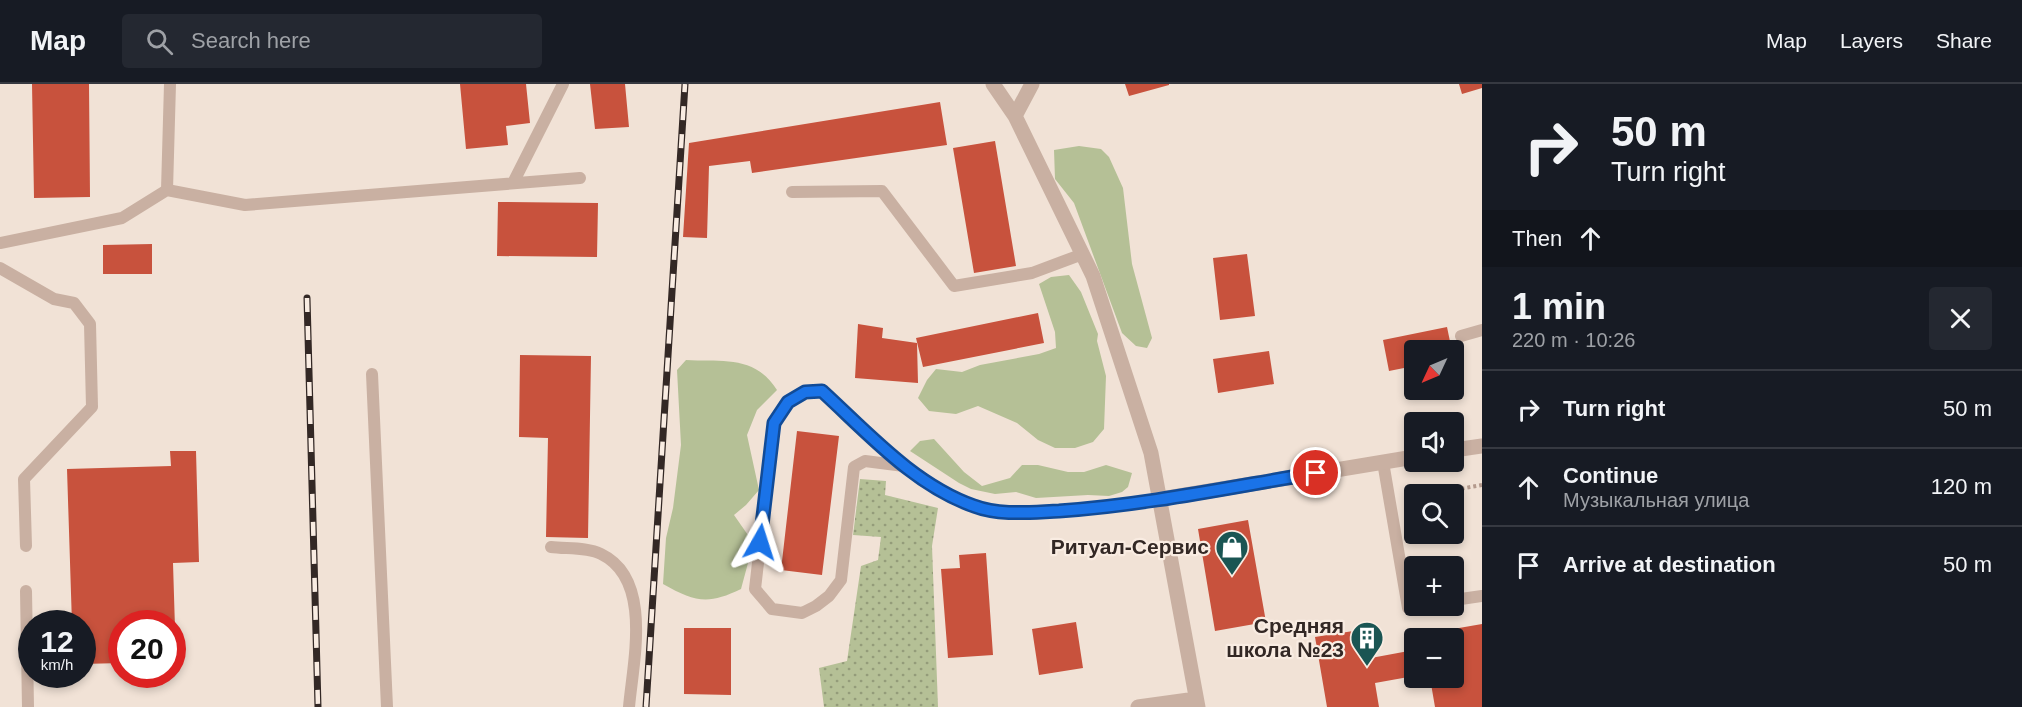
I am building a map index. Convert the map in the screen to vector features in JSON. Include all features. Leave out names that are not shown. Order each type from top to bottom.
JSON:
[{"type":"street","points":[[993,84],[1016,116],[1093,276],[1151,453],[1197,703],[1138,707]]},
{"type":"street","points":[[1016,116],[1032,84]]},
{"type":"street","points":[[1464,449],[1482,446]]},
{"type":"street","points":[[1161,499],[1404,459]]},
{"type":"lane","points":[[167,190],[170,84]]},
{"type":"lane","points":[[513,183],[563,84]]},
{"type":"lane","points":[[0,243],[122,218],[167,190],[245,205],[580,178]]},
{"type":"lane","points":[[792,192],[882,191],[954,286],[1032,273],[1083,254]]},
{"type":"lane","points":[[0,268],[54,299],[74,303],[90,324],[92,407],[24,479],[26,546]]},
{"type":"lane","points":[[1461,336],[1482,330]]},
{"type":"lane","points":[[372,374],[387,707]]},
{"type":"lane","points":[[904,466],[865,460],[854,467],[841,580],[829,596],[802,613],[772,609],[755,589],[774,423],[788,402],[805,392],[822,391],[904,466],[945,493],[975,507],[1007,512],[1102,508],[1161,499]]},
{"type":"lane","points":[[1383,462],[1404,585]]},
{"type":"lane","points":[[551,548],[599,552],[612,560],[621,570],[629,585],[635,602],[636,626],[629,707]]},
{"type":"lane","points":[[26,591],[28,707]]},
{"type":"lane","points":[[1464,599],[1482,596]]},
{"type":"path","points":[[1464,488],[1482,485]]},
{"type":"green space","points":[[1079,146],[1101,149],[1109,157],[1123,188],[1132,264],[1152,338],[1147,348],[1136,346],[1122,333],[1074,203],[1055,179],[1054,150]]},
{"type":"green space","points":[[1069,275],[1081,292],[1098,334],[1097,341],[1106,376],[1104,429],[1093,442],[1075,448],[1055,448],[1038,440],[1017,423],[978,406],[956,414],[929,411],[918,398],[927,380],[936,369],[962,372],[980,365],[1039,354],[1056,348],[1055,332],[1039,284],[1051,277]]},
{"type":"green space","points":[[686,360],[725,361],[748,366],[759,371],[777,390],[757,410],[747,435],[759,490],[734,515],[750,538],[748,563],[741,589],[719,598],[693,598],[663,584],[666,538],[673,508],[681,445],[677,370]]},
{"type":"green space","points":[[934,439],[964,472],[982,486],[1010,478],[1022,465],[1084,472],[1106,465],[1132,473],[1128,487],[1122,492],[1109,496],[1036,498],[1016,492],[995,494],[971,489],[959,483],[910,451],[920,441]]},
{"type":"green space","points":[[860,479],[886,481],[885,495],[938,508],[932,546],[938,707],[824,707],[819,668],[847,661],[861,566],[878,560],[881,537],[853,535]]},
{"type":"building","points":[[32,84],[89,84],[90,197],[34,198]]},
{"type":"building","points":[[460,84],[526,84],[530,123],[506,126],[508,145],[466,149]]},
{"type":"building","points":[[590,84],[625,84],[629,127],[595,129]]},
{"type":"building","points":[[1125,84],[1169,84],[1169,85],[1129,96]]},
{"type":"building","points":[[1459,84],[1482,84],[1482,88],[1462,94]]},
{"type":"building","points":[[940,102],[947,145],[752,173],[750,161],[709,166],[707,238],[683,237],[689,143]]},
{"type":"building","points":[[995,141],[1016,266],[974,273],[953,148]]},
{"type":"building","points":[[498,202],[598,203],[597,257],[497,256]]},
{"type":"building","points":[[152,244],[152,274],[103,274],[103,245]]},
{"type":"building","points":[[1247,254],[1255,316],[1220,320],[1213,258]]},
{"type":"building","points":[[1038,313],[1044,343],[923,367],[916,338]]},
{"type":"building","points":[[858,324],[883,328],[882,338],[917,343],[918,383],[855,378]]},
{"type":"building","points":[[1447,327],[1450,340],[1404,340],[1404,368],[1389,371],[1383,340]]},
{"type":"building","points":[[1269,351],[1274,384],[1218,393],[1213,359]]},
{"type":"building","points":[[520,355],[591,356],[588,538],[546,537],[548,438],[519,437]]},
{"type":"building","points":[[797,431],[839,436],[822,575],[781,570]]},
{"type":"building","points":[[170,451],[196,451],[199,562],[173,563],[174,610],[108,610],[108,663],[96,664],[96,610],[72,610],[67,469],[171,466]]},
{"type":"building","name":"Ритуал-Сервис","points":[[1248,520],[1266,622],[1215,631],[1198,529]]},
{"type":"building","points":[[986,553],[993,655],[948,658],[941,569],[960,568],[959,555]]},
{"type":"building","points":[[1076,622],[1083,668],[1039,675],[1032,629]]},
{"type":"building","points":[[1482,624],[1482,707],[1435,707],[1432,688],[1464,688],[1464,628],[1459,628]]},
{"type":"building","points":[[684,628],[731,628],[731,695],[684,694]]},
{"type":"building","name":"Средняя школа №23","points":[[1366,629],[1371,658],[1404,652],[1404,678],[1375,683],[1379,707],[1327,707],[1315,637]]},
{"type":"railway","points":[[646,707],[685,84]]},
{"type":"railway","points":[[307,298],[318,707]]},
{"type":"place","name":"Ритуал-Сервис","points":[[1232,576]]},
{"type":"place","name":"Средняя школа №23","points":[[1367,667]]},
{"type":"route","points":[[760,542],[774,423],[788,402],[805,392],[822,391],[904,466],[945,493],[975,507],[1007,512],[1102,508],[1316,473]]}]
